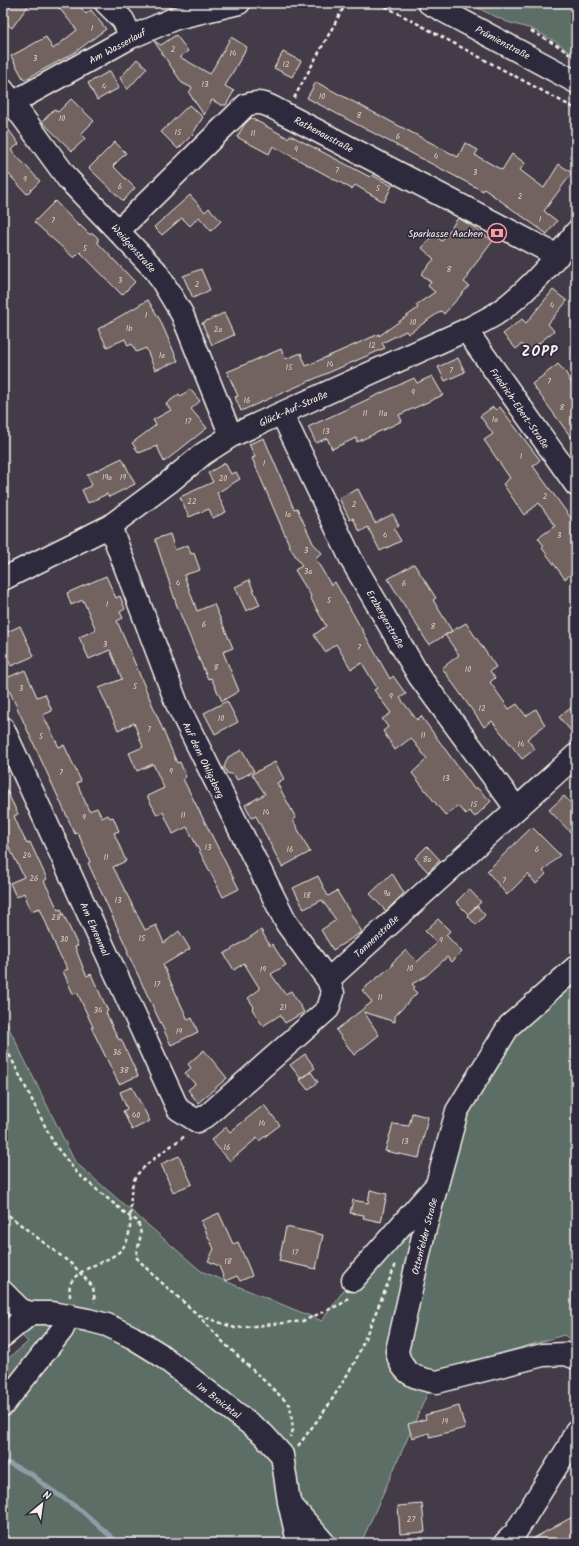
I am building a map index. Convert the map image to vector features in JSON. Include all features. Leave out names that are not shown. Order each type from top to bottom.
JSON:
[{"type":"street","points":[[106,3],[122,20],[131,37]]},
{"type":"street","name":"Am Wasserlauf","points":[[6,100],[131,37],[176,18],[239,3]]},
{"type":"street","name":"Prämienstraße","points":[[429,3],[576,82]]},
{"type":"street","name":"Weidgenstraße","points":[[6,100],[68,179],[119,230],[156,270],[182,314],[231,436]]},
{"type":"street","name":"Rathenaustraße","points":[[119,230],[246,105],[256,102],[266,104],[286,114],[558,256]]},
{"type":"street","name":"Glück-Auf-Straße","points":[[3,579],[110,526],[168,483],[203,454],[231,436],[466,330],[496,313],[535,280],[558,256],[576,232]]},
{"type":"street","name":"Friedrich-Ebert-Straße","points":[[466,330],[576,484]]},
{"type":"street","name":"Erzbergerstraße","points":[[282,414],[352,561],[419,676],[516,808]]},
{"type":"street","name":"Auf dem Ohligsberg","points":[[110,526],[176,704],[287,924],[328,980]]},
{"type":"street","name":"Am Ehrenmal","points":[[3,728],[178,1109],[197,1121]]},
{"type":"street","name":"Tannenstraße","points":[[328,980],[576,755]]},
{"type":"street","name":"Ottenfelder Straße","points":[[576,967],[509,1026],[457,1111],[424,1232],[397,1351],[399,1363],[407,1372],[421,1380],[437,1382],[543,1355],[566,1354],[576,1358]]},
{"type":"street","points":[[197,1121],[209,1114],[328,1010],[333,993],[328,980]]},
{"type":"street","points":[[353,1280],[437,1184]]},
{"type":"street","points":[[3,1292],[21,1310],[31,1313]]},
{"type":"street","name":"Im Broichtal","points":[[31,1313],[52,1312],[79,1317],[107,1325],[132,1336],[158,1353],[263,1434],[282,1455]]},
{"type":"street","points":[[3,1336],[31,1313]]},
{"type":"street","points":[[3,1405],[62,1330],[79,1317]]},
{"type":"street","points":[[505,1543],[515,1533],[568,1448],[576,1431]]},
{"type":"street","points":[[282,1455],[289,1502],[297,1537],[300,1543]]},
{"type":"street","points":[[289,1502],[324,1543]]},
{"type":"path","points":[[286,114],[346,3]]},
{"type":"path","points":[[379,3],[576,110]]},
{"type":"path","points":[[531,31],[560,47],[571,56]]},
{"type":"path","points":[[3,1042],[54,1144],[78,1174],[130,1217],[138,1221],[141,1234],[136,1257],[152,1274],[198,1315],[224,1343],[290,1406],[293,1430],[282,1455]]},
{"type":"path","points":[[70,1285],[75,1277],[80,1273],[115,1256],[123,1247],[129,1231],[131,1194],[134,1179],[159,1155],[185,1136],[197,1121]]},
{"type":"path","points":[[3,1210],[80,1273],[93,1287],[95,1300],[79,1317]]},
{"type":"path","points":[[282,1455],[299,1445],[328,1406],[355,1362],[398,1262]]},
{"type":"path","points":[[198,1315],[235,1328],[303,1320],[341,1304],[354,1294],[353,1280]]},
{"type":"green space","points":[[467,3],[576,3],[576,58],[558,43],[532,29],[507,22]]},
{"type":"green space","points":[[576,978],[576,1344],[564,1335],[437,1372],[361,1543],[3,1543],[3,1363],[28,1342],[3,1315],[3,1016],[75,1162],[201,1271],[322,1321],[380,1238],[432,1233],[464,1114],[515,1031]]},
{"type":"building","points":[[3,3],[30,3],[12,28],[3,21]]},
{"type":"building","points":[[55,3],[77,3],[86,14],[91,10],[106,29],[74,53],[24,80],[11,56],[46,37],[53,49],[77,30]]},
{"type":"building","points":[[176,35],[188,51],[180,57],[210,74],[231,37],[247,47],[225,86],[234,91],[226,105],[221,105],[212,100],[204,115],[189,93],[192,88],[182,83],[154,41],[161,45]]},
{"type":"building","points":[[283,52],[301,61],[292,77],[274,68]]},
{"type":"building","points":[[137,59],[147,68],[127,90],[120,78]]},
{"type":"building","points":[[110,71],[119,88],[97,100],[88,83]]},
{"type":"building","points":[[316,82],[458,157],[465,143],[478,150],[475,155],[502,170],[512,154],[525,163],[520,170],[544,188],[559,164],[572,173],[544,211],[557,221],[547,234],[484,189],[483,191],[307,98]]},
{"type":"building","points":[[71,99],[94,121],[81,134],[85,139],[72,151],[42,122],[54,109],[58,112]]},
{"type":"building","points":[[189,105],[203,117],[192,135],[178,149],[161,132]]},
{"type":"building","points":[[251,118],[288,138],[290,135],[370,177],[372,175],[392,186],[384,202],[355,185],[352,189],[273,146],[269,154],[237,137],[244,125]]},
{"type":"building","points":[[3,122],[19,144],[11,150],[40,181],[27,194],[3,168]]},
{"type":"building","points":[[115,142],[126,153],[113,166],[135,188],[123,201],[89,168]]},
{"type":"building","points":[[190,195],[205,212],[209,208],[221,221],[211,231],[199,217],[190,226],[182,218],[162,235],[154,227]]},
{"type":"building","points":[[55,201],[79,226],[80,225],[89,234],[94,234],[98,238],[98,243],[135,282],[122,295],[80,252],[74,258],[34,222]]},
{"type":"building","points":[[458,218],[493,241],[467,275],[469,276],[464,282],[469,286],[444,314],[441,311],[408,334],[406,331],[382,343],[385,348],[241,411],[235,397],[238,396],[227,372],[281,349],[285,359],[301,353],[306,366],[379,334],[379,336],[418,308],[416,305],[435,292],[428,286],[431,282],[421,274],[434,259],[422,248],[434,235],[442,241]]},
{"type":"building","points":[[201,269],[210,290],[193,298],[183,276]]},
{"type":"building","points":[[553,290],[567,301],[548,324],[554,331],[528,352],[522,344],[516,349],[503,334],[522,319],[526,323]]},
{"type":"building","points":[[148,300],[160,320],[178,361],[155,370],[146,348],[136,352],[132,344],[128,346],[125,339],[107,347],[98,329]]},
{"type":"building","points":[[224,313],[234,335],[212,345],[202,323]]},
{"type":"building","points":[[458,358],[465,372],[445,381],[438,367]]},
{"type":"building","points":[[558,364],[566,373],[576,392],[576,444],[532,384]]},
{"type":"building","points":[[432,376],[443,395],[399,415],[402,421],[357,442],[356,438],[332,449],[327,438],[316,443],[308,427],[414,378],[417,383]]},
{"type":"building","points":[[190,389],[200,401],[191,409],[207,428],[164,462],[157,446],[139,453],[132,443],[156,425],[153,420],[171,410],[166,404],[179,394],[181,396]]},
{"type":"building","points":[[493,407],[496,410],[500,407],[540,460],[533,466],[576,525],[576,570],[565,579],[542,548],[544,546],[538,538],[555,526],[539,503],[524,515],[503,484],[510,478],[484,440],[493,434],[480,416]]},
{"type":"building","points":[[264,438],[294,509],[297,508],[313,543],[322,553],[315,558],[331,585],[335,582],[390,679],[393,676],[406,694],[400,698],[417,720],[421,716],[474,789],[476,787],[491,801],[475,817],[469,811],[466,814],[457,806],[446,816],[412,773],[427,759],[411,738],[395,750],[383,731],[388,727],[382,719],[391,713],[374,690],[377,688],[362,663],[351,669],[336,644],[325,652],[314,635],[326,626],[310,597],[311,596],[295,570],[302,566],[291,549],[252,458],[255,457],[249,444]]},
{"type":"building","points":[[122,458],[135,484],[109,497],[107,494],[88,503],[82,490],[92,485],[87,475]]},
{"type":"building","points":[[225,463],[231,474],[236,472],[240,479],[217,493],[226,512],[213,518],[209,509],[189,517],[180,497],[213,482],[208,473]]},
{"type":"building","points":[[358,489],[375,523],[393,514],[399,526],[394,529],[401,541],[380,551],[368,527],[360,532],[353,518],[350,520],[339,498]]},
{"type":"building","points":[[170,534],[175,550],[188,545],[191,554],[194,553],[200,570],[184,575],[197,611],[214,604],[233,648],[223,652],[239,691],[222,701],[211,678],[208,679],[177,606],[155,539]]},
{"type":"building","points":[[414,564],[436,598],[433,600],[452,631],[429,645],[388,579]]},
{"type":"building","points":[[106,576],[116,598],[120,596],[125,609],[120,612],[123,618],[117,621],[177,763],[180,762],[186,777],[183,779],[239,889],[223,897],[187,827],[173,834],[163,812],[157,815],[147,796],[164,788],[153,764],[137,771],[129,753],[143,747],[134,723],[118,730],[99,688],[122,679],[110,650],[89,659],[79,637],[96,630],[83,600],[71,605],[67,593]]},
{"type":"building","points":[[249,580],[260,605],[246,611],[235,587]]},
{"type":"building","points":[[466,623],[496,667],[490,671],[495,678],[490,682],[509,709],[517,704],[526,716],[536,709],[545,725],[527,739],[535,749],[522,759],[492,721],[484,727],[442,668],[459,655],[445,635]]},
{"type":"building","points":[[20,626],[34,656],[11,666],[3,649],[3,634]]},
{"type":"building","points":[[25,670],[37,697],[45,694],[52,711],[43,715],[59,747],[64,745],[81,781],[77,783],[89,811],[97,808],[102,818],[108,815],[110,818],[113,817],[119,831],[114,833],[126,861],[113,867],[145,930],[156,925],[164,943],[179,931],[190,949],[163,965],[188,1020],[192,1018],[198,1032],[171,1045],[127,952],[128,951],[88,863],[90,862],[78,833],[75,834],[4,679]]},
{"type":"building","points":[[227,701],[238,722],[215,734],[204,713]]},
{"type":"building","points":[[576,704],[576,737],[559,717]]},
{"type":"building","points":[[242,750],[254,771],[237,780],[234,775],[227,773],[224,767],[228,757]]},
{"type":"building","points":[[275,762],[284,779],[277,783],[296,818],[293,820],[310,852],[282,867],[256,816],[252,818],[245,805],[265,794],[252,774]]},
{"type":"building","points":[[3,783],[18,814],[14,816],[20,830],[27,844],[30,842],[47,879],[44,881],[58,910],[61,909],[78,946],[75,947],[84,970],[87,976],[91,974],[108,1011],[106,1012],[112,1026],[119,1040],[121,1039],[138,1076],[119,1084],[91,1027],[93,1027],[77,992],[73,994],[63,971],[68,969],[58,952],[40,908],[31,911],[24,893],[16,897],[10,883],[24,877],[3,835]]},
{"type":"building","points":[[564,796],[576,809],[576,838],[549,810]]},
{"type":"building","points":[[532,827],[560,855],[543,871],[546,874],[536,884],[528,874],[507,895],[487,871]]},
{"type":"building","points":[[427,846],[440,860],[428,872],[415,858]]},
{"type":"building","points":[[392,873],[404,893],[386,911],[370,894]]},
{"type":"building","points":[[318,876],[328,896],[337,891],[362,932],[333,950],[321,930],[336,920],[322,900],[304,909],[293,888]]},
{"type":"building","points":[[469,889],[481,902],[468,914],[456,902]]},
{"type":"building","points":[[477,906],[485,915],[476,925],[467,915]]},
{"type":"building","points":[[438,919],[450,931],[446,935],[462,952],[452,962],[447,957],[426,976],[412,984],[415,987],[413,989],[417,993],[395,1016],[395,1022],[364,1012],[379,1035],[354,1055],[336,1030],[372,1002],[362,990],[393,965],[392,963],[406,950],[417,962],[437,943],[425,931]]},
{"type":"building","points":[[261,930],[270,946],[272,944],[286,965],[271,974],[285,994],[291,991],[304,1012],[285,1023],[280,1015],[263,1026],[252,1009],[254,1007],[248,998],[260,989],[244,963],[234,970],[224,954]]},
{"type":"building","points":[[204,1050],[227,1078],[198,1103],[188,1090],[195,1084],[185,1073],[191,1068],[188,1064]]},
{"type":"building","points":[[305,1054],[315,1068],[301,1079],[290,1065]]},
{"type":"building","points":[[311,1072],[318,1082],[308,1090],[300,1080]]},
{"type":"building","points":[[132,1087],[150,1121],[132,1130],[123,1111],[127,1109],[120,1092]]},
{"type":"building","points":[[264,1105],[280,1125],[259,1141],[257,1138],[230,1161],[211,1140],[226,1127],[230,1132]]},
{"type":"building","points":[[412,1113],[428,1117],[419,1158],[385,1151],[393,1124],[409,1126]]},
{"type":"building","points":[[179,1156],[192,1184],[173,1192],[161,1164]]},
{"type":"building","points":[[370,1190],[387,1194],[381,1222],[363,1218],[364,1215],[350,1213],[353,1200],[368,1203]]},
{"type":"building","points":[[219,1213],[233,1244],[238,1242],[252,1276],[240,1281],[237,1276],[225,1281],[219,1266],[208,1261],[214,1249],[201,1221]]},
{"type":"building","points":[[286,1227],[323,1235],[316,1269],[279,1261]]},
{"type":"building","points":[[459,1406],[465,1428],[430,1437],[429,1433],[412,1438],[408,1424],[426,1419],[425,1415]]},
{"type":"building","points":[[422,1504],[425,1532],[400,1534],[398,1506]]},
{"type":"building","points":[[576,1515],[576,1543],[525,1543]]},
{"type":"waterway","points":[[3,1461],[31,1474],[82,1511],[118,1543]]},
{"type":"place","name":"Sparkasse Aachen","points":[[497,233]]},
{"type":"district","name":"ZOPP","points":[[540,351]]}]
